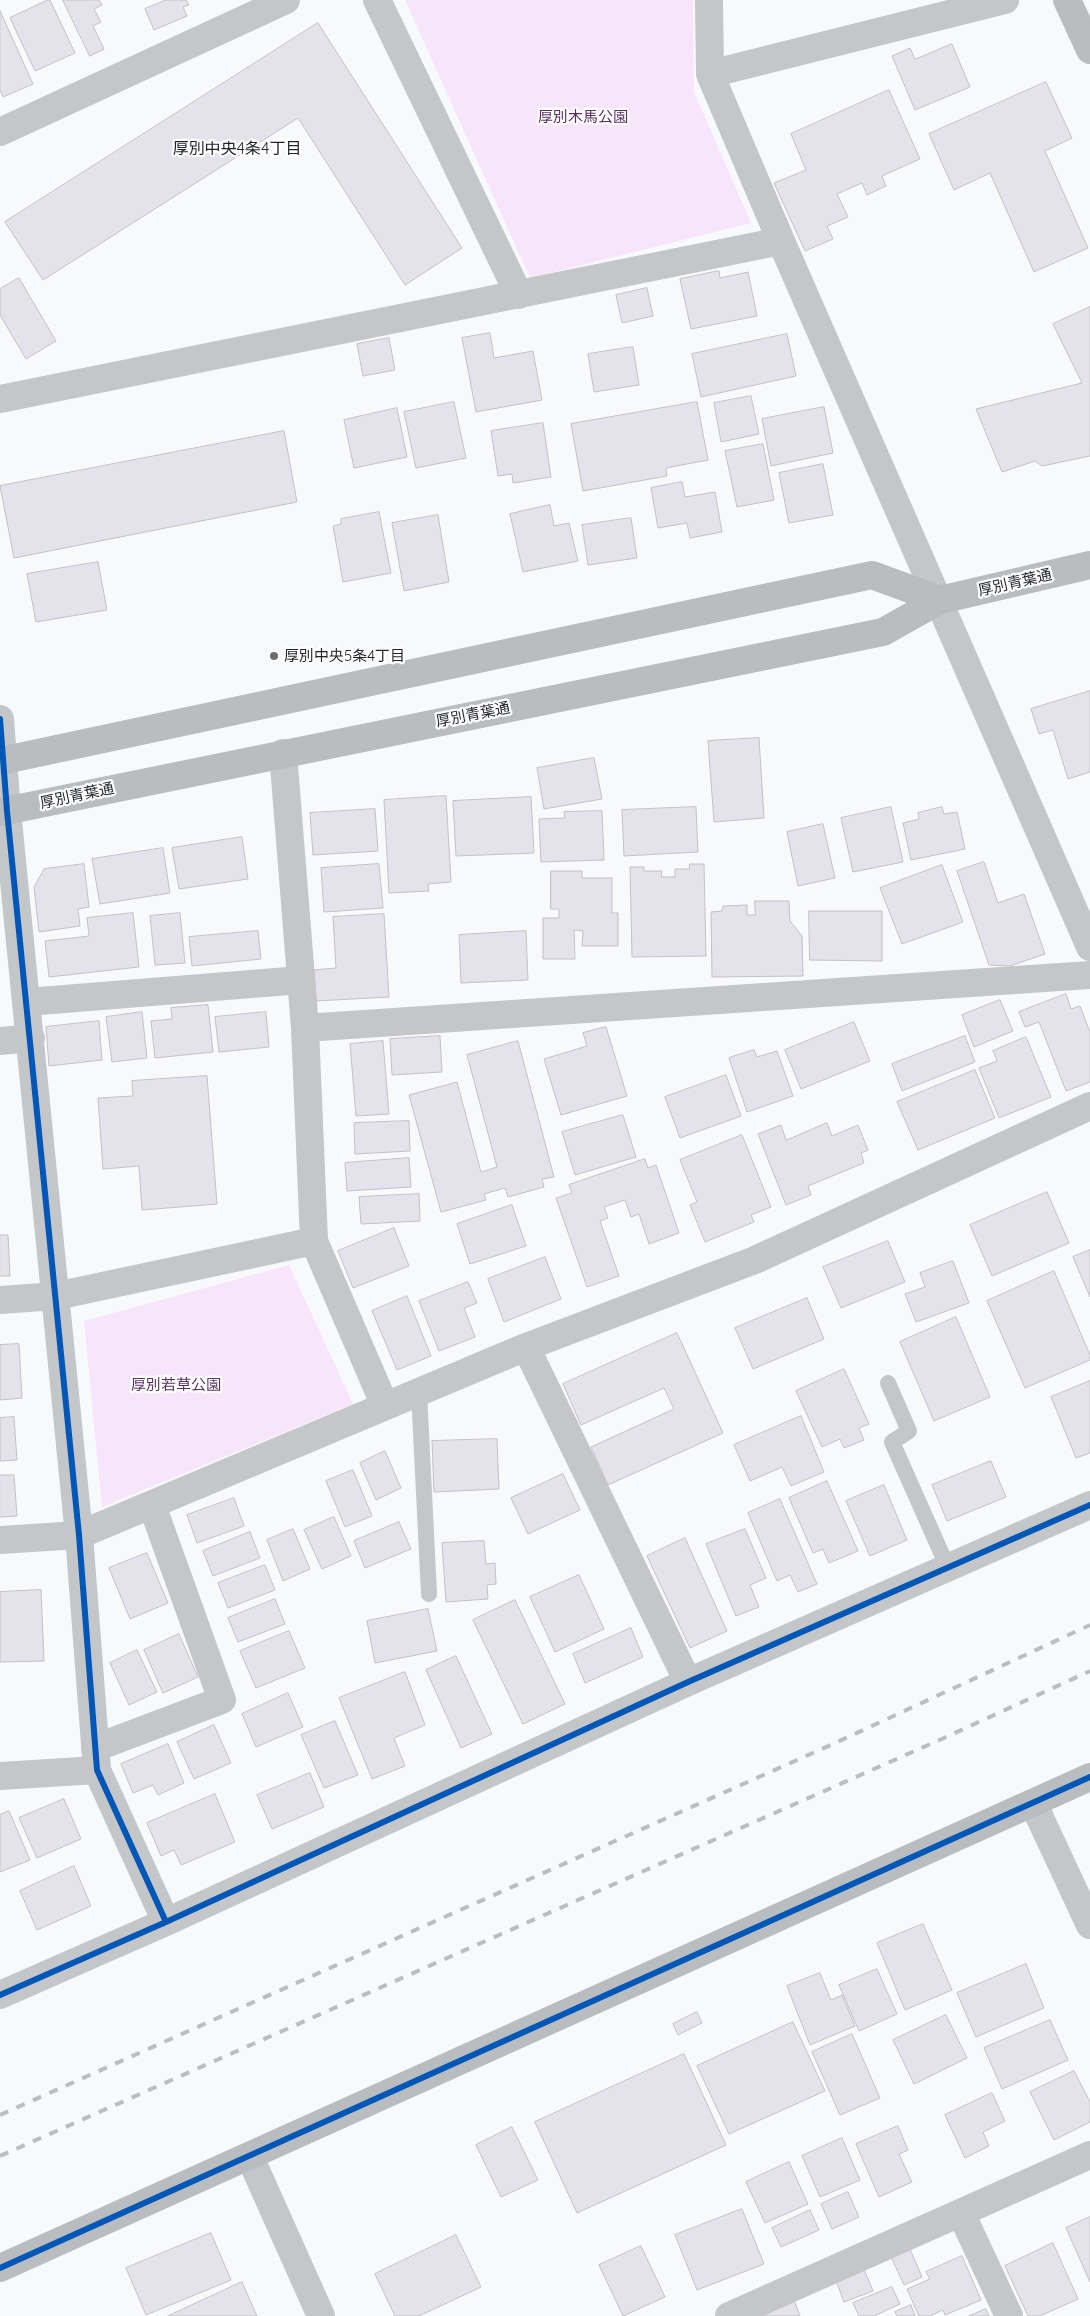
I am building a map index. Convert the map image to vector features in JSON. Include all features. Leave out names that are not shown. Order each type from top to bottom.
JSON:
[{"type":"street","points":[[0,132],[286,0]]},
{"type":"street","points":[[377,0],[519,295]]},
{"type":"street","points":[[709,0],[710,74],[781,241],[940,600],[1090,947]]},
{"type":"street","points":[[710,74],[1005,0]]},
{"type":"street","points":[[1067,0],[1090,50]]},
{"type":"street","points":[[0,399],[781,241]]},
{"type":"street","name":"厚別青葉通","points":[[4,812],[283,753],[883,632],[940,600],[1090,565]]},
{"type":"street","points":[[2,761],[872,575],[940,600]]},
{"type":"street","points":[[0,719],[4,812],[31,1038],[79,1534],[96,1759],[166,1922]]},
{"type":"street","points":[[283,753],[305,1028],[314,1241],[385,1406]]},
{"type":"street","points":[[305,1028],[1090,975]]},
{"type":"street","points":[[27,1002],[301,980]]},
{"type":"street","points":[[0,1041],[31,1038]]},
{"type":"street","points":[[0,1540],[79,1534],[152,1505],[526,1347],[755,1260],[1090,1106]]},
{"type":"street","points":[[0,1300],[56,1296],[314,1241]]},
{"type":"street","points":[[526,1347],[688,1682]]},
{"type":"street","points":[[0,1776],[96,1759],[222,1700],[152,1505]]},
{"type":"street","points":[[0,1995],[166,1922],[688,1682],[1090,1505]]},
{"type":"street","points":[[0,2268],[250,2158],[1090,1777]]},
{"type":"street","points":[[1033,1803],[1090,1925]]},
{"type":"street","points":[[729,2316],[1090,2155]]},
{"type":"street","points":[[250,2158],[321,2316]]},
{"type":"street","points":[[961,2213],[1009,2316]]},
{"type":"lane","points":[[888,1383],[909,1431],[892,1442],[948,1568]]},
{"type":"lane","points":[[419,1392],[429,1594]]},
{"type":"green space","name":"厚別木馬公園","points":[[405,0],[693,0],[694,92],[751,223],[530,278]]},
{"type":"green space","name":"厚別若草公園","points":[[289,1265],[353,1404],[102,1507],[84,1321]]},
{"type":"building","points":[[50,0],[75,53],[35,71],[10,18]]},
{"type":"building","points":[[63,0],[99,0],[102,5],[94,9],[101,22],[93,26],[104,49],[90,56]]},
{"type":"building","points":[[166,0],[186,0],[189,5],[183,7],[187,16],[154,30],[145,9]]},
{"type":"building","points":[[0,11],[33,84],[3,97],[0,90]]},
{"type":"building","points":[[318,23],[462,248],[405,285],[298,118],[43,280],[5,222]]},
{"type":"building","points":[[952,44],[970,87],[915,110],[892,56],[910,48],[915,59]]},
{"type":"building","points":[[1046,82],[1072,138],[1045,151],[1088,248],[1034,272],[990,173],[954,190],[929,134]]},
{"type":"building","points":[[889,90],[920,159],[882,176],[886,186],[867,195],[862,183],[837,194],[848,217],[827,226],[833,239],[805,251],[774,183],[806,170],[791,134]]},
{"type":"building","points":[[719,271],[720,278],[748,272],[757,316],[691,329],[680,279]]},
{"type":"building","points":[[19,278],[56,341],[26,359],[0,315],[0,289]]},
{"type":"building","points":[[647,288],[653,316],[622,323],[616,295]]},
{"type":"building","points":[[1090,307],[1090,456],[1042,466],[1035,461],[1002,472],[976,409],[1082,383],[1053,324]]},
{"type":"building","points":[[490,333],[494,358],[533,351],[542,400],[476,412],[462,338]]},
{"type":"building","points":[[787,334],[796,376],[701,397],[692,354]]},
{"type":"building","points":[[389,338],[395,370],[363,376],[357,344]]},
{"type":"building","points":[[633,347],[639,385],[594,392],[588,354]]},
{"type":"building","points":[[751,396],[759,434],[721,442],[714,403]]},
{"type":"building","points":[[454,402],[466,458],[416,468],[404,412]]},
{"type":"building","points":[[697,402],[708,460],[666,468],[667,476],[583,491],[571,424]]},
{"type":"building","points":[[824,407],[833,453],[771,466],[762,419]]},
{"type":"building","points":[[397,408],[407,457],[354,468],[344,420]]},
{"type":"building","points":[[543,423],[551,477],[513,483],[512,474],[498,476],[491,431]]},
{"type":"building","points":[[284,431],[297,502],[14,558],[0,486]]},
{"type":"building","points":[[763,444],[774,500],[737,507],[725,451]]},
{"type":"building","points":[[823,464],[833,515],[789,523],[779,473]]},
{"type":"building","points":[[682,482],[685,497],[715,492],[722,532],[690,538],[687,523],[658,528],[651,488]]},
{"type":"building","points":[[550,505],[554,526],[569,523],[578,561],[523,572],[510,514]]},
{"type":"building","points":[[379,512],[391,573],[343,582],[333,526],[341,524],[341,519]]},
{"type":"building","points":[[438,515],[449,582],[404,591],[392,523]]},
{"type":"building","points":[[631,518],[637,558],[588,565],[582,525]]},
{"type":"building","points":[[98,562],[107,610],[36,622],[27,574]]},
{"type":"building","points":[[1090,691],[1090,772],[1068,779],[1053,730],[1039,734],[1031,709]]},
{"type":"building","points":[[759,738],[764,818],[714,822],[708,741]]},
{"type":"building","points":[[594,758],[602,799],[544,809],[537,768]]},
{"type":"building","points":[[446,796],[451,882],[428,884],[429,891],[389,893],[384,800]]},
{"type":"building","points":[[531,797],[534,853],[456,856],[453,801]]},
{"type":"building","points":[[696,807],[698,852],[624,856],[622,810]]},
{"type":"building","points":[[891,807],[903,862],[853,872],[841,818]]},
{"type":"building","points":[[942,807],[944,814],[957,812],[965,849],[911,860],[903,823],[919,819],[918,813]]},
{"type":"building","points":[[375,809],[378,851],[313,855],[310,813]]},
{"type":"building","points":[[602,811],[604,860],[541,862],[539,819],[565,818],[564,812]]},
{"type":"building","points":[[823,824],[835,878],[798,886],[787,832]]},
{"type":"building","points":[[242,837],[248,879],[179,889],[172,848]]},
{"type":"building","points":[[163,848],[170,893],[100,904],[92,859]]},
{"type":"building","points":[[984,862],[998,903],[1024,894],[1045,954],[1010,966],[989,965],[957,871]]},
{"type":"building","points":[[84,864],[89,907],[78,909],[80,926],[39,932],[34,887],[44,869]]},
{"type":"building","points":[[379,864],[383,908],[324,912],[321,868]]},
{"type":"building","points":[[690,864],[704,864],[706,956],[632,957],[630,867],[644,867],[644,871],[662,871],[661,877],[675,877],[675,869],[689,869]]},
{"type":"building","points":[[942,865],[963,922],[902,944],[880,888]]},
{"type":"building","points":[[551,871],[582,871],[582,878],[612,878],[612,913],[618,913],[618,946],[582,946],[583,931],[574,930],[575,959],[543,959],[543,918],[559,918],[559,909],[551,909]]},
{"type":"building","points":[[755,901],[789,901],[790,921],[802,936],[803,976],[712,977],[711,912],[722,911],[723,906],[747,905],[747,915],[755,915]]},
{"type":"building","points":[[809,911],[882,911],[882,961],[810,960]]},
{"type":"building","points":[[133,913],[139,967],[49,977],[45,941],[89,936],[87,918]]},
{"type":"building","points":[[180,913],[185,963],[155,965],[150,916]]},
{"type":"building","points":[[384,914],[389,997],[316,1001],[314,970],[336,968],[333,917]]},
{"type":"building","points":[[258,931],[261,959],[192,966],[189,937]]},
{"type":"building","points":[[526,931],[528,980],[461,983],[459,935]]},
{"type":"building","points":[[1066,994],[1071,1009],[1080,1006],[1090,1032],[1090,1082],[1066,1091],[1039,1022],[1025,1027],[1019,1012]]},
{"type":"building","points":[[1000,1000],[1013,1031],[974,1047],[962,1015]]},
{"type":"building","points":[[208,1005],[213,1052],[155,1058],[151,1021],[172,1019],[171,1008]]},
{"type":"building","points":[[142,1012],[147,1058],[112,1062],[106,1017]]},
{"type":"building","points":[[266,1012],[269,1047],[219,1052],[215,1017]]},
{"type":"building","points":[[99,1021],[102,1060],[49,1066],[46,1027]]},
{"type":"building","points":[[854,1022],[870,1061],[801,1089],[785,1050]]},
{"type":"building","points":[[606,1027],[627,1096],[561,1115],[544,1059],[587,1046],[583,1033]]},
{"type":"building","points":[[440,1036],[442,1072],[392,1075],[390,1039]]},
{"type":"building","points":[[965,1036],[975,1062],[902,1091],[892,1064]]},
{"type":"building","points":[[1026,1037],[1051,1097],[999,1118],[979,1068],[997,1061],[993,1051]]},
{"type":"building","points":[[383,1041],[389,1114],[356,1116],[350,1044]]},
{"type":"building","points":[[518,1041],[554,1177],[542,1179],[544,1187],[508,1197],[505,1188],[484,1194],[486,1200],[441,1212],[409,1095],[457,1082],[481,1172],[497,1167],[467,1055]]},
{"type":"building","points":[[754,1050],[757,1057],[777,1051],[793,1096],[747,1112],[729,1058]]},
{"type":"building","points":[[975,1070],[995,1118],[918,1150],[897,1102]]},
{"type":"building","points":[[726,1075],[741,1116],[680,1138],[665,1097]]},
{"type":"building","points":[[207,1076],[217,1204],[142,1210],[139,1166],[103,1169],[98,1098],[133,1096],[132,1081]]},
{"type":"building","points":[[623,1115],[636,1157],[575,1175],[562,1132]]},
{"type":"building","points":[[409,1121],[410,1151],[355,1154],[354,1123]]},
{"type":"building","points":[[827,1123],[832,1136],[858,1125],[868,1150],[861,1153],[864,1163],[808,1186],[811,1195],[786,1205],[758,1134],[781,1125],[786,1140]]},
{"type":"building","points":[[742,1135],[771,1207],[751,1215],[754,1222],[705,1242],[690,1205],[697,1202],[680,1160]]},
{"type":"building","points":[[409,1158],[411,1187],[347,1191],[345,1163]]},
{"type":"building","points":[[645,1159],[648,1168],[656,1165],[679,1233],[649,1244],[639,1214],[631,1217],[625,1200],[604,1207],[608,1218],[600,1221],[619,1276],[587,1287],[556,1198],[572,1193],[569,1185]]},
{"type":"building","points":[[1047,1192],[1069,1243],[992,1276],[970,1225]]},
{"type":"building","points":[[419,1194],[420,1221],[361,1224],[359,1197]]},
{"type":"building","points":[[512,1205],[526,1246],[470,1264],[457,1224]]},
{"type":"building","points":[[394,1228],[409,1266],[353,1288],[338,1251]]},
{"type":"building","points":[[0,1235],[8,1235],[10,1276],[0,1276]]},
{"type":"building","points":[[888,1241],[905,1282],[841,1308],[823,1267]]},
{"type":"building","points":[[1090,1250],[1090,1297],[1073,1257]]},
{"type":"building","points":[[545,1257],[561,1299],[504,1322],[488,1279]]},
{"type":"building","points":[[953,1261],[969,1303],[916,1322],[905,1294],[925,1287],[920,1273]]},
{"type":"building","points":[[1054,1271],[1090,1355],[1090,1360],[1025,1388],[987,1301]]},
{"type":"building","points":[[468,1282],[477,1303],[464,1308],[475,1337],[439,1351],[419,1301]]},
{"type":"building","points":[[407,1296],[431,1356],[397,1370],[372,1311]]},
{"type":"building","points":[[807,1298],[824,1339],[753,1369],[735,1328]]},
{"type":"building","points":[[956,1317],[990,1397],[934,1421],[900,1342]]},
{"type":"building","points":[[677,1333],[723,1433],[608,1485],[591,1447],[674,1409],[664,1388],[581,1425],[563,1384]]},
{"type":"building","points":[[19,1344],[22,1398],[0,1400],[0,1345]]},
{"type":"building","points":[[844,1369],[869,1424],[859,1428],[864,1440],[844,1448],[840,1439],[822,1447],[796,1391]]},
{"type":"building","points":[[1090,1381],[1090,1453],[1076,1458],[1051,1397]]},
{"type":"building","points":[[801,1416],[824,1472],[791,1486],[782,1467],[750,1481],[734,1445]]},
{"type":"building","points":[[14,1417],[17,1460],[0,1461],[0,1418]]},
{"type":"building","points":[[497,1439],[499,1489],[434,1492],[432,1441]]},
{"type":"building","points":[[385,1451],[401,1488],[376,1500],[360,1463]]},
{"type":"building","points":[[991,1461],[1006,1497],[947,1521],[932,1485]]},
{"type":"building","points":[[353,1470],[372,1516],[345,1527],[326,1481]]},
{"type":"building","points":[[563,1474],[580,1510],[528,1534],[511,1498]]},
{"type":"building","points":[[0,1475],[14,1475],[17,1516],[0,1517]]},
{"type":"building","points":[[827,1481],[858,1551],[829,1563],[823,1549],[813,1553],[789,1498]]},
{"type":"building","points":[[884,1485],[907,1540],[870,1556],[846,1501]]},
{"type":"building","points":[[234,1498],[244,1526],[197,1543],[187,1515]]},
{"type":"building","points":[[780,1499],[817,1584],[798,1592],[790,1575],[777,1581],[748,1513]]},
{"type":"building","points":[[334,1517],[351,1556],[322,1569],[304,1530]]},
{"type":"building","points":[[399,1522],[411,1549],[365,1568],[354,1541]]},
{"type":"building","points":[[293,1529],[310,1569],[283,1581],[267,1540]]},
{"type":"building","points":[[745,1529],[766,1578],[750,1585],[759,1607],[736,1616],[706,1544]]},
{"type":"building","points":[[250,1532],[260,1558],[213,1576],[203,1551]]},
{"type":"building","points":[[685,1538],[727,1631],[690,1648],[647,1556]]},
{"type":"building","points":[[484,1541],[486,1564],[495,1563],[496,1584],[487,1585],[488,1599],[446,1602],[442,1543]]},
{"type":"building","points":[[147,1553],[168,1603],[130,1619],[109,1568]]},
{"type":"building","points":[[265,1565],[275,1590],[228,1608],[218,1583]]},
{"type":"building","points":[[579,1575],[604,1629],[555,1652],[530,1597]]},
{"type":"building","points":[[41,1590],[44,1661],[0,1662],[0,1592]]},
{"type":"building","points":[[275,1599],[285,1624],[238,1642],[228,1618]]},
{"type":"building","points":[[515,1600],[565,1704],[523,1724],[473,1620]]},
{"type":"building","points":[[428,1609],[437,1651],[375,1663],[367,1621]]},
{"type":"building","points":[[631,1628],[643,1657],[585,1683],[573,1654]]},
{"type":"building","points":[[289,1631],[305,1668],[256,1688],[240,1651]]},
{"type":"building","points":[[179,1634],[198,1677],[163,1693],[144,1650]]},
{"type":"building","points":[[137,1650],[157,1692],[129,1705],[110,1663]]},
{"type":"building","points":[[456,1656],[492,1734],[461,1748],[426,1670]]},
{"type":"building","points":[[405,1672],[425,1725],[394,1738],[405,1766],[372,1779],[339,1698]]},
{"type":"building","points":[[288,1693],[303,1727],[256,1747],[242,1714]]},
{"type":"building","points":[[335,1721],[358,1775],[324,1788],[301,1735]]},
{"type":"building","points":[[214,1725],[231,1763],[194,1779],[177,1742]]},
{"type":"building","points":[[168,1744],[184,1783],[158,1795],[153,1785],[133,1793],[121,1764]]},
{"type":"building","points":[[310,1773],[324,1807],[272,1829],[257,1795]]},
{"type":"building","points":[[215,1794],[235,1842],[181,1865],[174,1850],[161,1856],[147,1823]]},
{"type":"building","points":[[64,1799],[81,1839],[37,1858],[19,1818]]},
{"type":"building","points":[[9,1811],[30,1860],[0,1872],[0,1815]]},
{"type":"building","points":[[74,1866],[91,1906],[37,1930],[20,1891]]},
{"type":"building","points":[[923,1924],[952,1990],[905,2010],[877,1943]]},
{"type":"building","points":[[1026,1964],[1044,2008],[976,2037],[957,1993]]},
{"type":"building","points":[[877,1969],[897,2014],[859,2031],[839,1985]]},
{"type":"building","points":[[820,1973],[831,2000],[842,1995],[855,2026],[810,2045],[787,1986]]},
{"type":"building","points":[[697,2012],[702,2023],[678,2035],[673,2024]]},
{"type":"building","points":[[946,2015],[967,2058],[914,2084],[893,2040]]},
{"type":"building","points":[[1050,2020],[1068,2060],[1002,2089],[984,2048]]},
{"type":"building","points":[[793,2022],[825,2091],[729,2134],[697,2066]]},
{"type":"building","points":[[852,2034],[880,2098],[840,2115],[812,2052]]},
{"type":"building","points":[[684,2054],[726,2145],[577,2213],[535,2122]]},
{"type":"building","points":[[1074,2071],[1090,2102],[1090,2122],[1054,2140],[1030,2092]]},
{"type":"building","points":[[992,2093],[1005,2121],[983,2132],[989,2146],[965,2158],[945,2115]]},
{"type":"building","points":[[898,2126],[908,2150],[899,2154],[912,2182],[879,2197],[856,2144]]},
{"type":"building","points":[[512,2127],[538,2180],[501,2197],[476,2145]]},
{"type":"building","points":[[842,2138],[860,2180],[820,2197],[802,2156]]},
{"type":"building","points":[[789,2162],[808,2204],[765,2223],[746,2182]]},
{"type":"building","points":[[848,2192],[859,2217],[832,2229],[821,2204]]},
{"type":"building","points":[[742,2209],[764,2264],[697,2290],[675,2235]]},
{"type":"building","points":[[810,2210],[819,2230],[781,2247],[772,2228]]},
{"type":"building","points":[[1090,2217],[1090,2282],[1066,2228]]},
{"type":"building","points":[[211,2233],[231,2280],[146,2315],[126,2268]]},
{"type":"building","points":[[456,2235],[481,2287],[419,2316],[395,2316],[375,2274]]},
{"type":"building","points":[[1053,2243],[1078,2299],[1040,2316],[1028,2316],[1005,2266]]},
{"type":"building","points":[[641,2246],[665,2297],[623,2316],[599,2265]]},
{"type":"building","points":[[910,2249],[922,2277],[904,2285],[891,2257]]},
{"type":"building","points":[[962,2256],[981,2300],[945,2315],[943,2310],[930,2316],[919,2316],[907,2289],[930,2279],[926,2272]]},
{"type":"building","points":[[863,2267],[873,2291],[844,2302],[835,2278]]},
{"type":"building","points":[[242,2282],[257,2316],[168,2316]]},
{"type":"building","points":[[892,2287],[900,2304],[874,2316],[859,2316],[853,2303]]},
{"type":"building","points":[[793,2298],[800,2316],[747,2316]]},
{"type":"building","points":[[911,2305],[915,2316],[897,2316],[895,2312]]},
{"type":"building","points":[[986,2309],[989,2316],[969,2316]]},
{"type":"railway","points":[[0,2115],[833,1744],[1090,1625]]},
{"type":"railway","points":[[0,2156],[944,1738],[1090,1671]]},
{"type":"cycle path","points":[[0,719],[7,811],[79,1535],[97,1770],[166,1922]]},
{"type":"cycle path","points":[[0,1995],[166,1922],[688,1682],[1090,1505]]},
{"type":"cycle path","points":[[0,2268],[1090,1777]]},
{"type":"place","name":"厚別中央5条4丁目","points":[[274,656]]},
{"type":"district","name":"厚別中央4条4丁目","points":[[237,149]]}]
